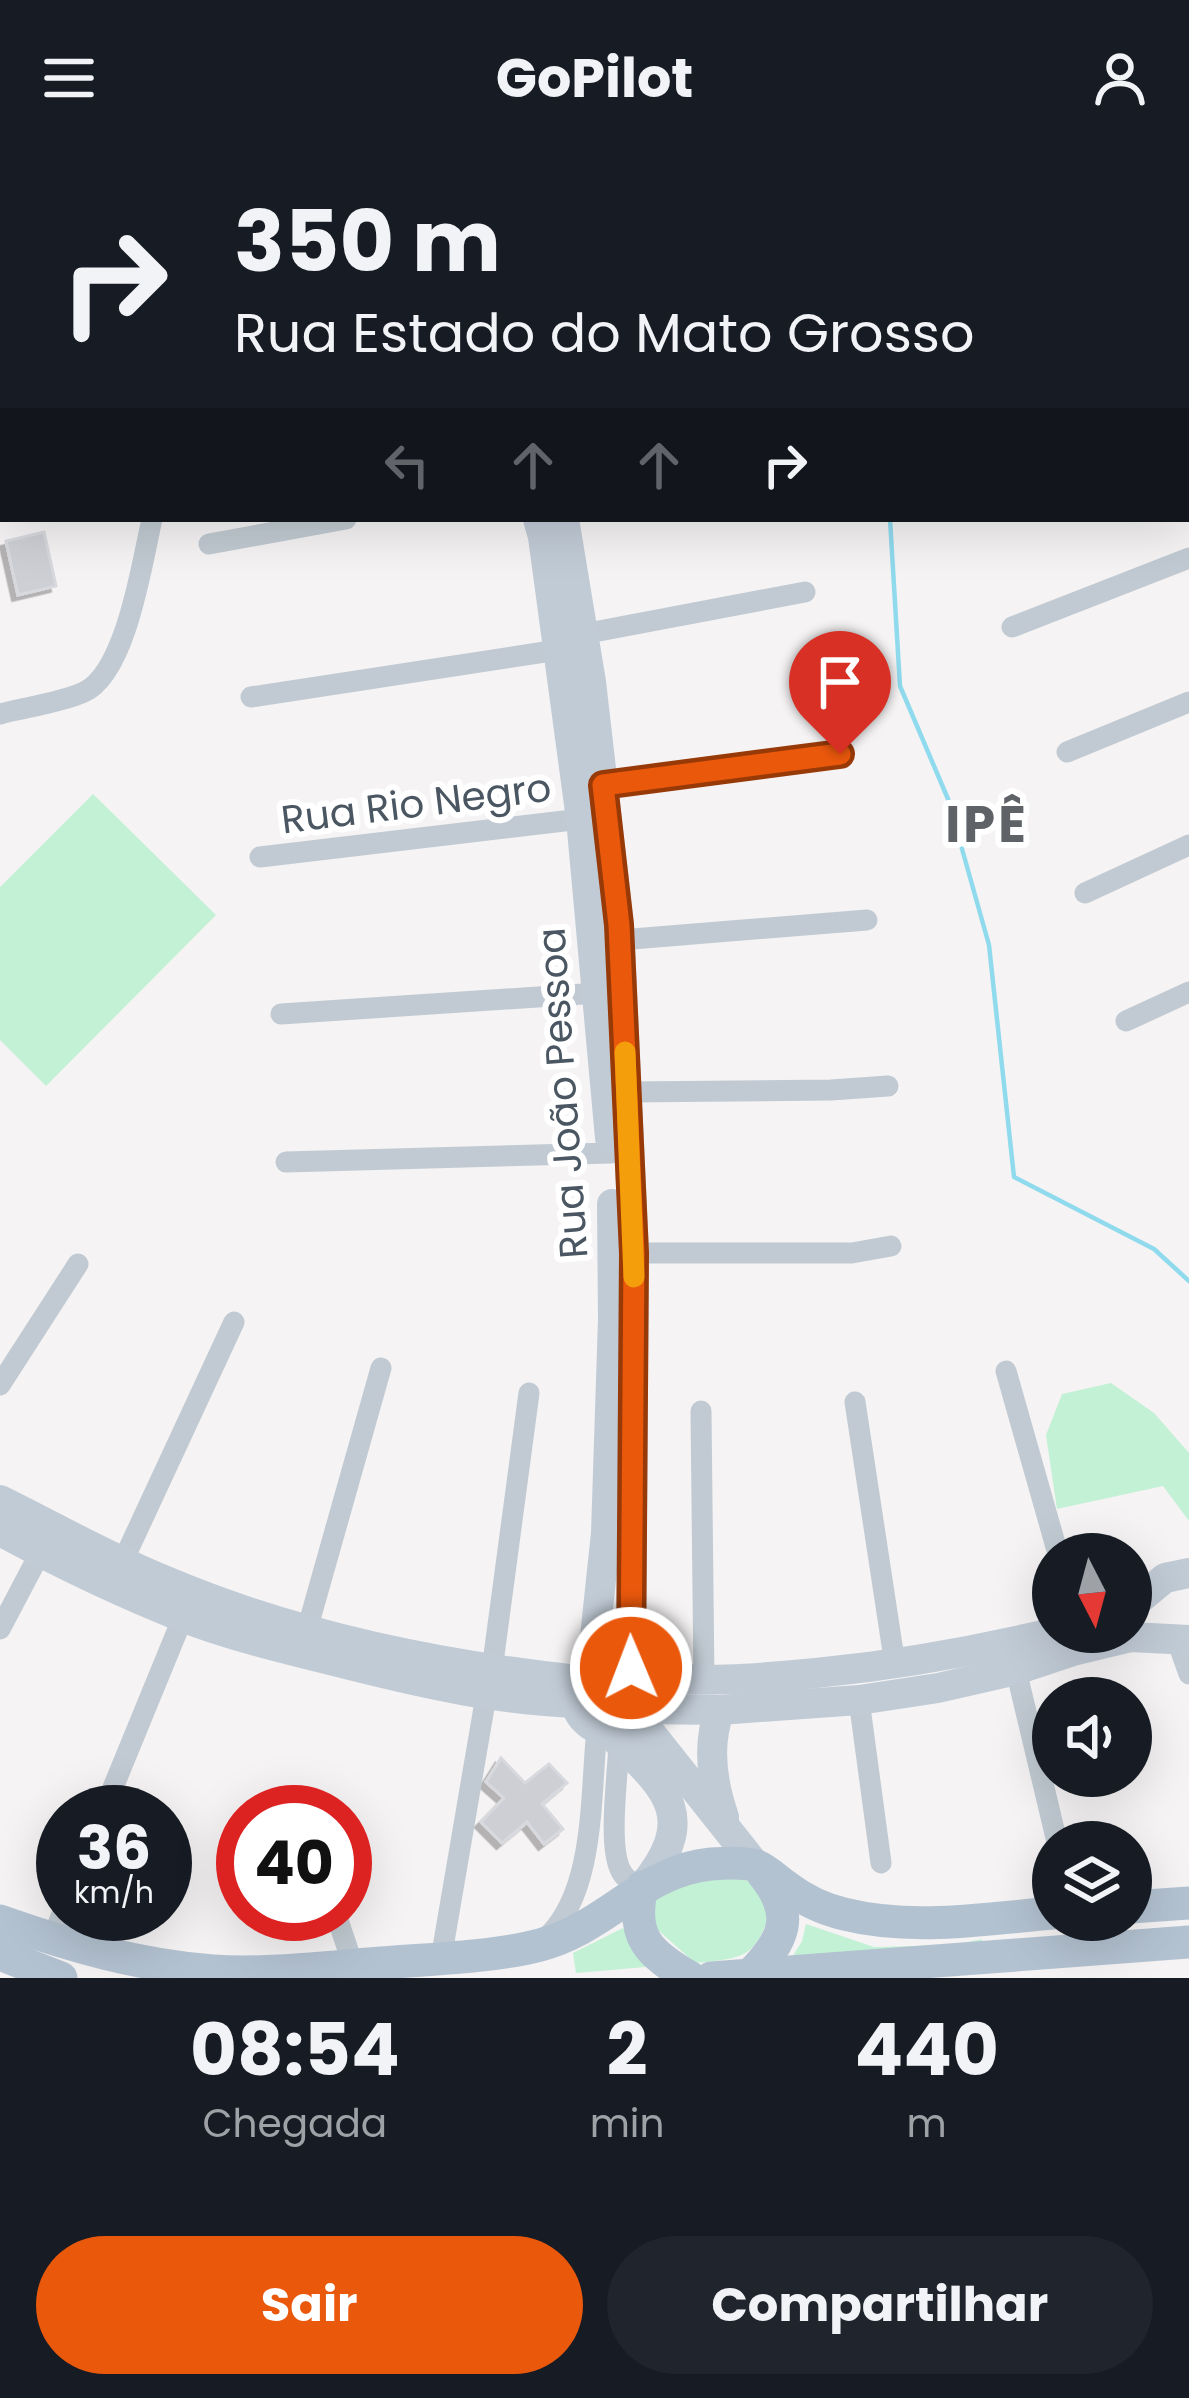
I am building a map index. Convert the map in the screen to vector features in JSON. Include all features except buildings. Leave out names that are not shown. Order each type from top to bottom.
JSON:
[{"type":"main road","points":[[93,1941],[139,1961],[214,1971],[353,1965],[538,1946],[603,1917],[665,1875],[717,1863],[757,1867],[807,1901],[842,1914],[887,1922],[1032,1915]]},
{"type":"main road","points":[[751,1977],[772,1952],[782,1930],[782,1905],[757,1867]]},
{"type":"main road","points":[[642,1888],[637,1910],[640,1933],[654,1954],[691,1978]]},
{"type":"main road","points":[[1152,1906],[1189,1903]]},
{"type":"main road","points":[[0,1921],[36,1924]]},
{"type":"main road","points":[[711,1978],[975,1969],[1189,1942]]},
{"type":"main road","points":[[0,1954],[61,1978]]},
{"type":"street","points":[[0,714],[86,692],[108,673],[122,641],[151,522]]},
{"type":"street","points":[[209,544],[330,522]]},
{"type":"street","name":"Rua João Pessoa","points":[[539,522],[603,785],[620,940],[634,1253],[635,1672]]},
{"type":"street","name":"Rua João Pessoa","points":[[564,522],[581,819],[611,1153],[614,1319],[606,1533],[581,1683]]},
{"type":"street","points":[[1012,627],[1189,558]]},
{"type":"street","points":[[251,697],[570,642],[806,592]]},
{"type":"street","points":[[1066,752],[1189,702]]},
{"type":"street","points":[[603,785],[840,754]]},
{"type":"street","name":"Rua Rio Negro","points":[[260,857],[581,819]]},
{"type":"street","points":[[1085,892],[1189,845]]},
{"type":"street","points":[[620,940],[867,920]]},
{"type":"street","points":[[1126,1022],[1189,992]]},
{"type":"street","points":[[281,1014],[598,993]]},
{"type":"street","points":[[628,1092],[888,1086]]},
{"type":"street","points":[[286,1162],[611,1153]]},
{"type":"street","points":[[634,1253],[852,1253],[891,1246]]},
{"type":"street","points":[[0,1385],[78,1264]]},
{"type":"street","points":[[123,1561],[234,1322]]},
{"type":"street","points":[[307,1630],[381,1368]]},
{"type":"street","points":[[1006,1371],[1052,1533]]},
{"type":"street","points":[[441,1958],[489,1683],[529,1394]]},
{"type":"street","points":[[855,1402],[896,1665]]},
{"type":"street","points":[[701,1411],[704,1682]]},
{"type":"street","points":[[0,1499],[201,1595],[489,1683]]},
{"type":"street","points":[[0,1531],[83,1574],[183,1617],[257,1642],[419,1682],[581,1683],[612,1661],[635,1672],[704,1682],[764,1678],[896,1665],[1032,1638]]},
{"type":"street","points":[[0,1629],[40,1552]]},
{"type":"street","points":[[1152,1589],[1165,1578],[1189,1573]]},
{"type":"street","points":[[115,1785],[183,1617]]},
{"type":"street","points":[[640,1713],[860,1700],[938,1688],[1131,1637],[1183,1640],[1189,1675]]},
{"type":"street","points":[[1016,1670],[1052,1821]]},
{"type":"street","points":[[608,1734],[640,1713],[645,1698],[635,1672]]},
{"type":"street","points":[[581,1683],[586,1724],[608,1734],[660,1784],[668,1798],[672,1833],[665,1856],[642,1888],[620,1870],[614,1843],[608,1734]]},
{"type":"street","points":[[860,1700],[881,1863]]},
{"type":"street","points":[[720,1710],[710,1748],[728,1828]]},
{"type":"street","points":[[640,1713],[757,1867]]},
{"type":"street","points":[[538,1946],[560,1925],[572,1904],[608,1734]]},
{"type":"street","points":[[345,1941],[353,1965]]},
{"type":"green space","points":[[93,794],[216,915],[46,1086],[0,1040],[0,887]]},
{"type":"green space","points":[[1111,1383],[1154,1413],[1189,1453],[1189,1521],[1163,1486],[1057,1509],[1046,1435],[1062,1394]]},
{"type":"green space","points":[[724,1875],[756,1883],[772,1907],[760,1937],[747,1952],[695,1963],[650,1923],[649,1908],[661,1891]]},
{"type":"green space","points":[[806,1924],[874,1947],[954,1945],[982,1939],[983,1948],[791,1959]]},
{"type":"green space","points":[[623,1928],[635,1949],[657,1966],[576,1973],[573,1953]]},
{"type":"waterway","points":[[890,522],[900,686],[948,799],[989,945],[1014,1177],[1154,1249],[1189,1281]]},
{"type":"slow traffic","points":[[625,1052],[634,1277]]},
{"type":"district","name":"IPÊ","points":[[987,824]]},
{"type":"route","points":[[631,1668],[634,1253],[619,925],[603,785],[840,754]]}]
